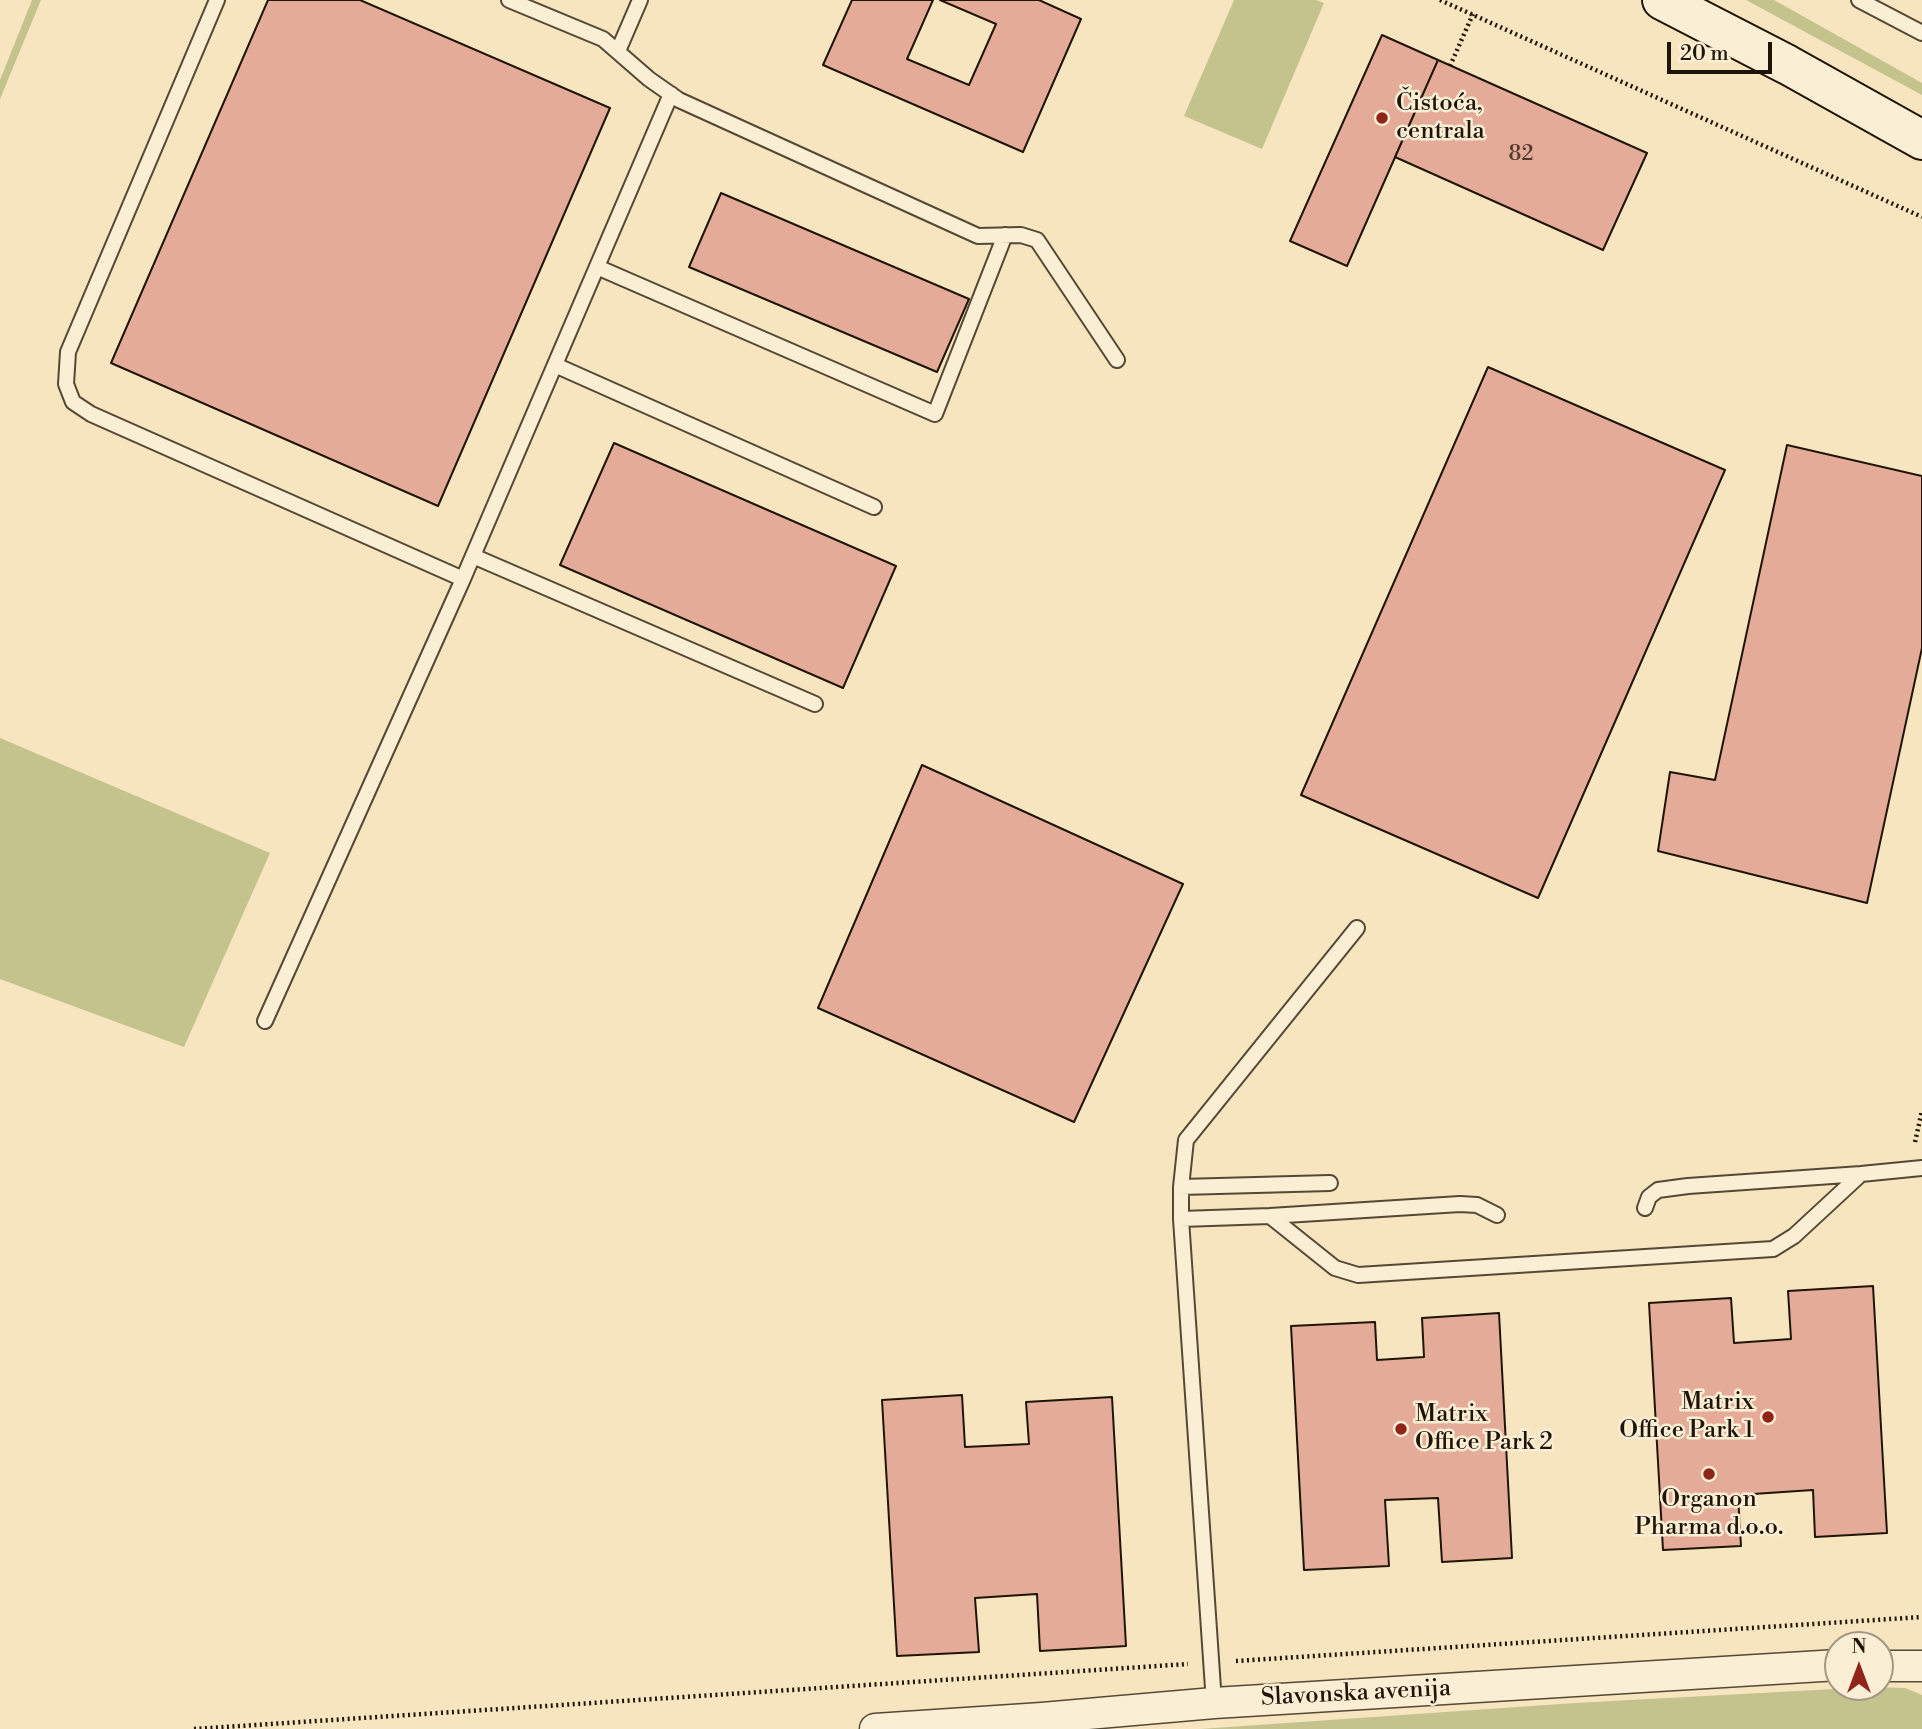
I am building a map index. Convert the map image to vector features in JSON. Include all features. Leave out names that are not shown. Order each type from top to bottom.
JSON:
[{"type":"street","points":[[1662,0],[1788,65],[1922,140]]},
{"type":"street","name":"Slavonska avenija","points":[[875,1729],[1043,1723],[1214,1703],[1824,1666]]},
{"type":"street","points":[[1894,1666],[1922,1666]]},
{"type":"lane","points":[[217,0],[68,352],[66,384],[73,401],[91,414],[463,579]]},
{"type":"lane","points":[[509,0],[603,38],[649,79],[679,100],[978,236],[1021,235],[1037,240],[1117,360]]},
{"type":"lane","points":[[618,51],[640,0]]},
{"type":"lane","points":[[1859,0],[1922,33]]},
{"type":"lane","points":[[265,1021],[463,579],[671,94]]},
{"type":"lane","points":[[597,267],[935,414],[1005,235]]},
{"type":"lane","points":[[555,365],[874,507]]},
{"type":"lane","points":[[473,556],[815,704]]},
{"type":"lane","points":[[1214,1703],[1181,1219],[1185,1140],[1357,928]]},
{"type":"lane","points":[[1645,1208],[1649,1197],[1658,1190],[1922,1168]]},
{"type":"lane","points":[[1270,1216],[1335,1268],[1358,1275],[1773,1250],[1794,1236],[1861,1174]]},
{"type":"lane","points":[[1181,1187],[1330,1183]]},
{"type":"lane","points":[[1181,1219],[1460,1204],[1477,1206],[1497,1215]]},
{"type":"path","points":[[1440,0],[1922,217]]},
{"type":"path","points":[[1450,66],[1473,14]]},
{"type":"path","points":[[1915,1142],[1922,1111]]},
{"type":"path","points":[[194,1729],[1922,1617]]},
{"type":"shaded area","points":[[32,0],[41,0],[0,99],[0,80]]},
{"type":"shaded area","points":[[1234,0],[1316,0],[1324,3],[1262,149],[1184,116]]},
{"type":"shaded area","points":[[1746,0],[1774,0],[1922,83],[1922,95]]},
{"type":"shaded area","points":[[0,738],[270,853],[184,1047],[0,979]]},
{"type":"shaded area","points":[[1894,1688],[1905,1688],[1922,1695],[1922,1729],[1200,1729],[1575,1703],[1824,1690],[1824,1701],[1894,1701]]},
{"type":"building","points":[[268,0],[360,0],[610,108],[438,506],[111,363]]},
{"type":"building","points":[[852,0],[933,0],[907,59],[969,85],[996,24],[940,0],[1039,0],[1081,19],[1023,152],[823,65]]},
{"type":"building","points":[[1382,35],[1438,60],[1347,266],[1290,241]]},
{"type":"building","points":[[1438,60],[1647,153],[1603,250],[1395,157]]},
{"type":"building","points":[[721,193],[969,299],[937,372],[689,267]]},
{"type":"building","points":[[1488,367],[1725,470],[1538,898],[1301,795]]},
{"type":"building","points":[[614,443],[896,566],[843,688],[560,565]]},
{"type":"building","points":[[1787,445],[1922,476],[1922,648],[1867,903],[1658,851],[1670,772],[1715,780]]},
{"type":"building","points":[[922,765],[1183,884],[1074,1122],[818,1008]]},
{"type":"building","name":"Matrix Office Park 1","points":[[1873,1286],[1887,1533],[1815,1537],[1813,1490],[1738,1495],[1741,1546],[1663,1550],[1649,1303],[1731,1298],[1734,1343],[1791,1339],[1788,1291]]},
{"type":"building","name":"Matrix Office Park 2","points":[[1499,1313],[1512,1558],[1442,1562],[1438,1498],[1385,1500],[1389,1566],[1304,1570],[1291,1326],[1375,1322],[1377,1360],[1424,1357],[1422,1318]]},
{"type":"building","points":[[962,1395],[965,1447],[1029,1444],[1026,1402],[1112,1397],[1126,1646],[1040,1651],[1037,1594],[975,1598],[979,1652],[897,1656],[882,1400]]},
{"type":"place","name":"Čistoća, centrala","points":[[1382,118]]},
{"type":"place","name":"Matrix Office Park 1","points":[[1768,1417]]},
{"type":"place","name":"Matrix Office Park 2","points":[[1401,1429]]},
{"type":"place","name":"Organon Pharma d.o.o.","points":[[1709,1474]]}]
